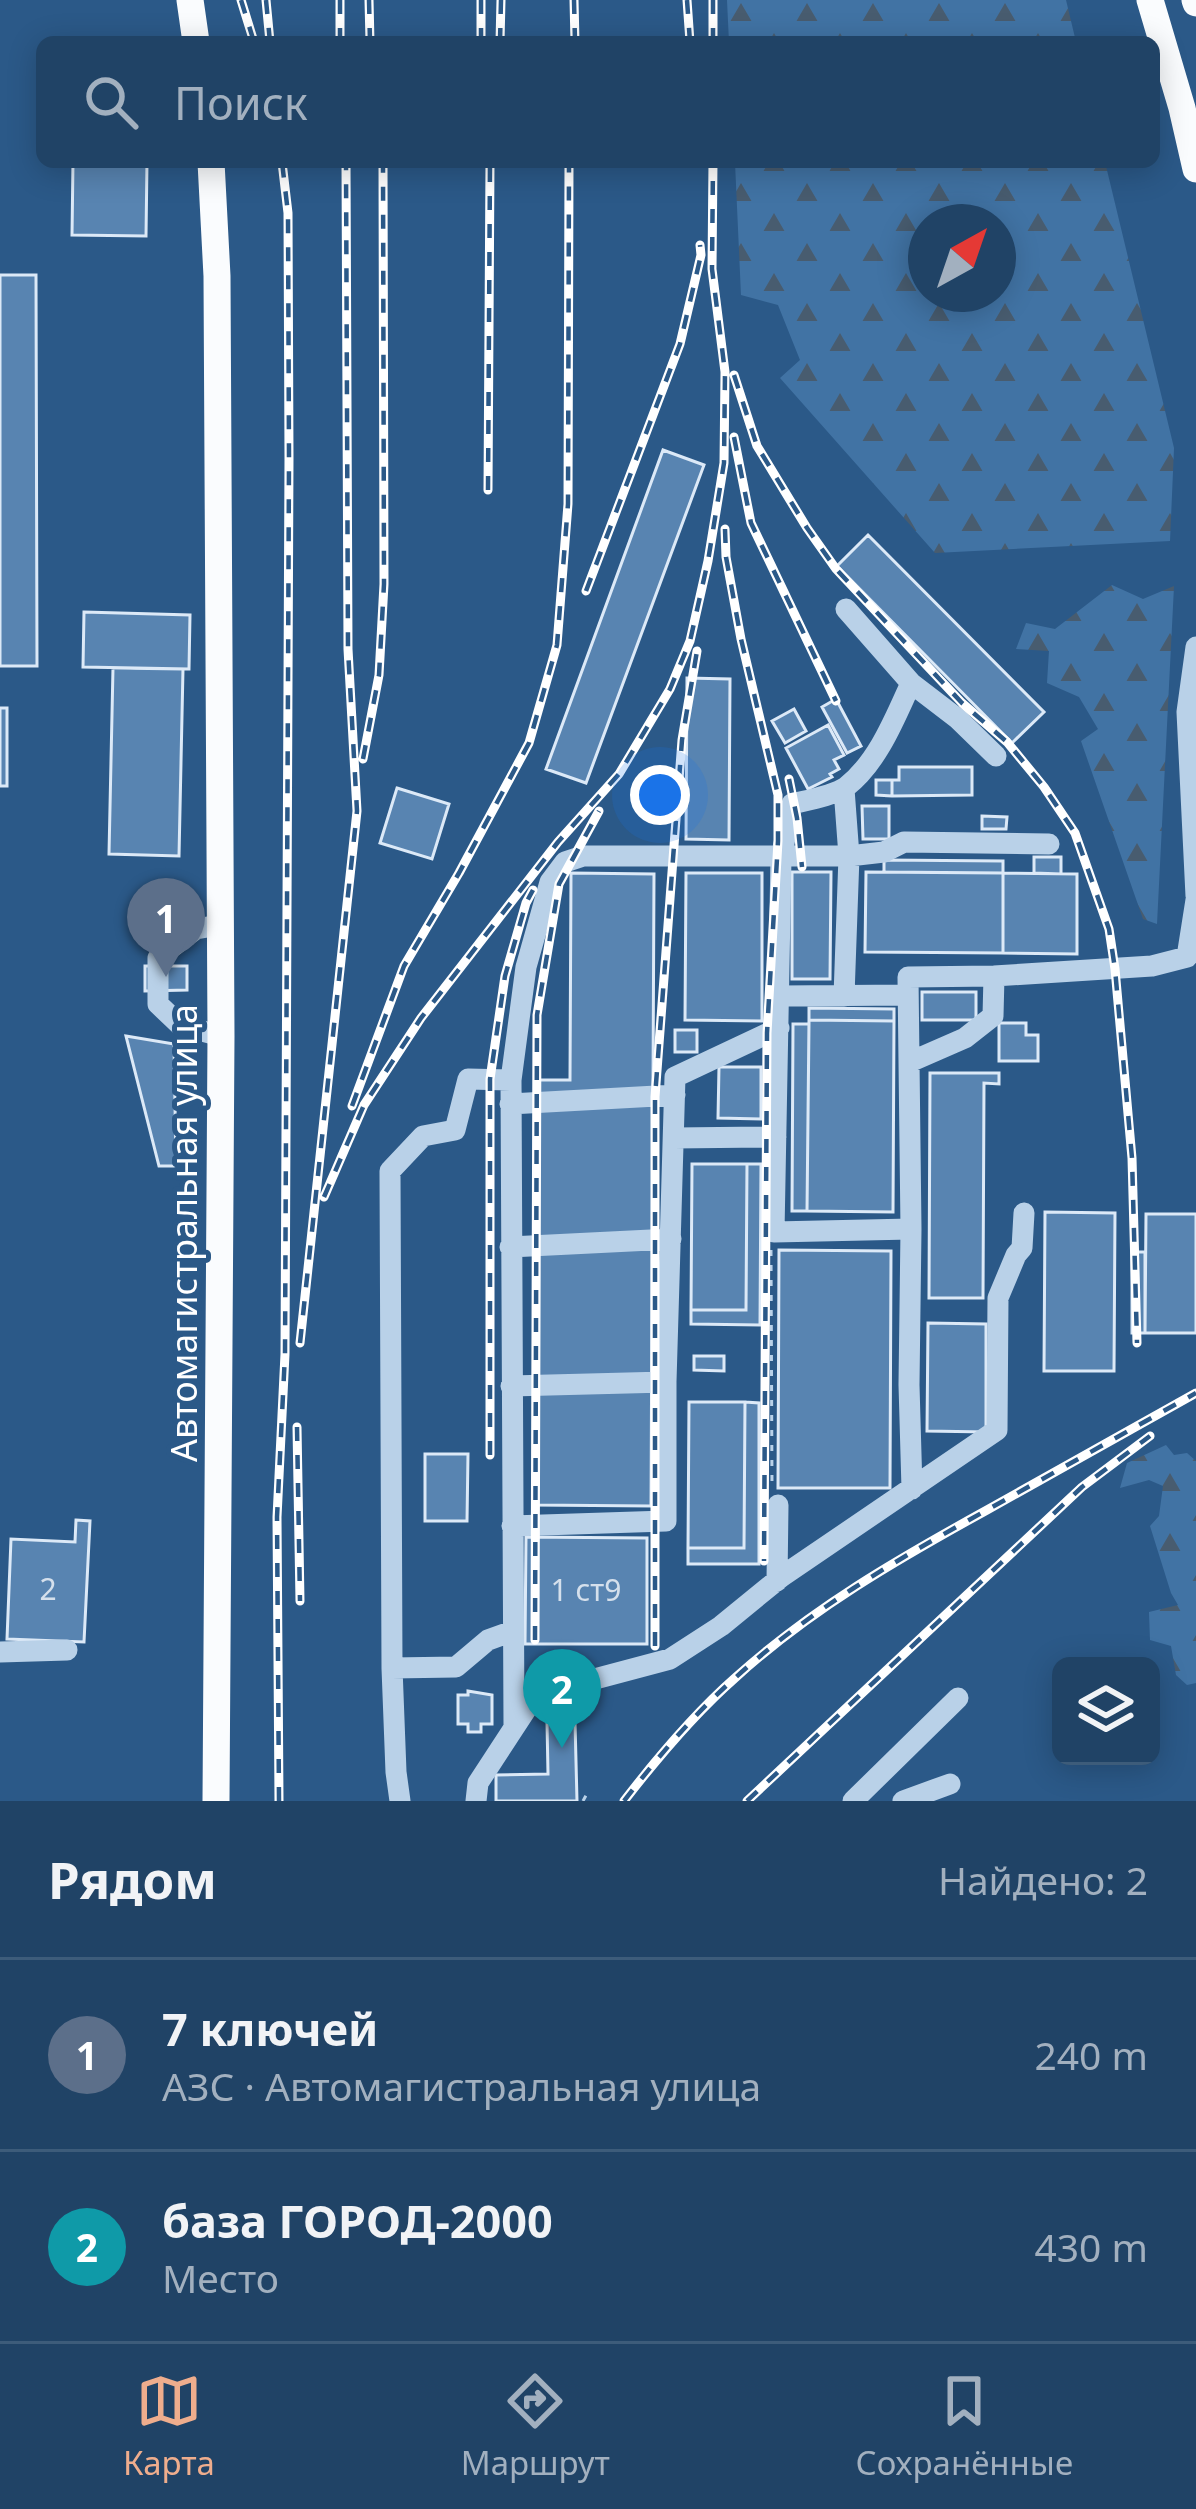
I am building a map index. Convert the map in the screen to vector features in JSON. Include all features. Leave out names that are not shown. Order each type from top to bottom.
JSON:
[{"type":"main road","points":[[190,0],[195,36]]},
{"type":"main road","points":[[1150,0],[1160,36]]},
{"type":"main road","points":[[1160,37],[1196,170]]},
{"type":"main road","name":"Автомагистральная улица","points":[[211,168],[217,276],[221,1036],[216,1801]]},
{"type":"lane","points":[[846,609],[911,683],[958,718],[996,756]]},
{"type":"lane","points":[[912,1490],[908,977],[1152,966],[1186,957],[1196,898],[1187,712],[1196,647]]},
{"type":"lane","points":[[911,683],[888,733],[844,789],[792,804],[781,858],[774,1232],[911,1228]]},
{"type":"lane","points":[[844,789],[849,856],[844,996]]},
{"type":"lane","points":[[514,1725],[511,1080],[526,967],[550,882],[565,862],[583,856],[781,858],[884,852],[904,842],[1049,844]]},
{"type":"lane","points":[[219,925],[196,928],[158,958],[158,1004],[180,1024],[221,1036]]},
{"type":"lane","points":[[910,1062],[965,1037],[993,1016],[994,976]]},
{"type":"lane","points":[[780,996],[908,995]]},
{"type":"lane","points":[[512,1526],[666,1521],[675,1077],[779,1028]]},
{"type":"lane","points":[[400,1801],[392,1668],[390,1171],[424,1136],[455,1130],[468,1079],[511,1080]]},
{"type":"lane","points":[[510,1104],[675,1095]]},
{"type":"lane","points":[[674,1138],[776,1137]]},
{"type":"lane","points":[[476,1801],[478,1783],[527,1708],[561,1688],[670,1659],[997,1430],[998,1298],[1022,1248],[1024,1213]]},
{"type":"lane","points":[[510,1247],[670,1239]]},
{"type":"lane","points":[[511,1386],[666,1382]]},
{"type":"lane","points":[[777,1581],[778,1505]]},
{"type":"lane","points":[[392,1668],[456,1667],[488,1640],[513,1631]]},
{"type":"lane","points":[[0,1652],[67,1650]]},
{"type":"lane","points":[[853,1801],[958,1698]]},
{"type":"lane","points":[[903,1801],[950,1784]]},
{"type":"path","points":[[774,1232],[772,1493],[778,1505]]},
{"type":"path","points":[[583,1801],[590,1787]]},
{"type":"green space","points":[[727,0],[1066,0],[1075,36],[729,36]]},
{"type":"green space","points":[[735,168],[1106,168],[1174,448],[1170,541],[935,553],[780,378],[800,360],[778,305],[741,295]]},
{"type":"green space","points":[[1112,585],[1143,599],[1174,586],[1157,924],[1143,919],[1081,741],[1098,729],[1079,697],[1047,683],[1049,651],[1016,649],[1026,623],[1055,629]]},
{"type":"green space","points":[[1166,1445],[1174,1455],[1187,1453],[1196,1461],[1196,1683],[1187,1685],[1176,1675],[1171,1646],[1150,1640],[1149,1612],[1178,1605],[1150,1526],[1159,1516],[1163,1486],[1149,1480],[1120,1488],[1127,1463]]},
{"type":"building","points":[[73,168],[147,168],[146,236],[72,235]]},
{"type":"building","points":[[0,275],[36,275],[37,666],[0,666]]},
{"type":"building","points":[[663,450],[704,465],[586,783],[546,769]]},
{"type":"building","points":[[868,535],[1044,712],[1012,743],[837,566]]},
{"type":"building","points":[[84,612],[190,615],[189,669],[83,667]]},
{"type":"building","points":[[113,668],[183,669],[179,856],[109,854]]},
{"type":"building","points":[[687,678],[730,679],[729,840],[686,839]]},
{"type":"building","points":[[836,699],[861,746],[847,753],[822,707]]},
{"type":"building","points":[[0,708],[7,708],[7,786],[0,786]]},
{"type":"building","points":[[794,709],[806,731],[785,743],[772,721]]},
{"type":"building","points":[[828,725],[844,755],[834,760],[839,769],[832,777],[808,789],[786,748]]},
{"type":"building","points":[[899,767],[972,767],[972,795],[892,796],[892,780],[899,780]]},
{"type":"building","points":[[876,780],[892,780],[892,796],[876,795]]},
{"type":"building","points":[[397,788],[449,804],[432,859],[380,843]]},
{"type":"building","points":[[862,806],[889,806],[889,839],[863,839]]},
{"type":"building","points":[[982,816],[1007,817],[1006,829],[982,829]]},
{"type":"building","points":[[1034,857],[1061,857],[1061,874],[1034,873]]},
{"type":"building","points":[[884,860],[1003,861],[1003,873],[884,872]]},
{"type":"building","points":[[792,872],[831,872],[830,979],[792,979]]},
{"type":"building","points":[[866,872],[1003,873],[1003,953],[865,952]]},
{"type":"building","points":[[571,873],[654,874],[651,1506],[534,1505],[536,1080],[570,1080]]},
{"type":"building","points":[[686,873],[762,873],[762,1021],[685,1020]]},
{"type":"building","points":[[1003,873],[1077,874],[1077,954],[1003,953]]},
{"type":"building","points":[[145,966],[187,966],[187,990],[145,991]]},
{"type":"building","points":[[922,992],[976,992],[976,1020],[922,1020]]},
{"type":"building","points":[[809,1008],[894,1009],[894,1021],[809,1020]]},
{"type":"building","points":[[809,1020],[894,1021],[893,1212],[807,1211]]},
{"type":"building","points":[[999,1023],[1026,1023],[1026,1035],[1038,1035],[1038,1061],[999,1061]]},
{"type":"building","points":[[793,1024],[809,1024],[807,1211],[792,1211]]},
{"type":"building","points":[[675,1030],[697,1030],[697,1052],[675,1052]]},
{"type":"building","points":[[126,1036],[174,1044],[176,1166],[159,1166]]},
{"type":"building","points":[[719,1067],[761,1067],[761,1119],[718,1118]]},
{"type":"building","points":[[930,1073],[999,1073],[999,1084],[984,1083],[983,1298],[929,1298]]},
{"type":"building","points":[[692,1164],[747,1164],[746,1310],[691,1310]]},
{"type":"building","points":[[747,1164],[761,1164],[760,1325],[691,1324],[691,1310],[746,1310]]},
{"type":"building","points":[[1045,1212],[1115,1213],[1114,1371],[1044,1371]]},
{"type":"building","points":[[1146,1214],[1196,1214],[1196,1333],[1145,1333]]},
{"type":"building","points":[[779,1250],[891,1251],[890,1488],[778,1488]]},
{"type":"building","points":[[1132,1252],[1145,1252],[1145,1333],[1132,1333]]},
{"type":"building","points":[[928,1323],[986,1324],[986,1432],[927,1431]]},
{"type":"building","points":[[694,1356],[724,1356],[724,1371],[694,1370]]},
{"type":"building","points":[[689,1402],[745,1402],[744,1548],[688,1548]]},
{"type":"building","points":[[745,1402],[759,1403],[759,1564],[688,1564],[688,1548],[744,1548]]},
{"type":"building","points":[[425,1454],[468,1454],[467,1521],[425,1521]]},
{"type":"building","points":[[76,1520],[90,1521],[84,1642],[7,1639],[11,1539],[75,1542]]},
{"type":"building","points":[[526,1537],[647,1538],[647,1644],[525,1644]]},
{"type":"building","points":[[468,1691],[492,1695],[492,1724],[481,1724],[481,1732],[468,1732],[468,1724],[458,1724],[458,1695],[468,1695]]},
{"type":"building","points":[[547,1722],[575,1722],[577,1801],[496,1801],[496,1775],[548,1774]]},
{"type":"railway","points":[[241,0],[252,36]]},
{"type":"railway","points":[[266,0],[269,36]]},
{"type":"railway","points":[[340,0],[340,36]]},
{"type":"railway","points":[[369,0],[370,36]]},
{"type":"railway","points":[[481,0],[481,36]]},
{"type":"railway","points":[[500,36],[501,0]]},
{"type":"railway","points":[[574,0],[575,36]]},
{"type":"railway","points":[[687,0],[690,36]]},
{"type":"railway","points":[[713,0],[713,36]]},
{"type":"railway","points":[[279,1801],[277,1517],[285,1354],[289,458],[288,213],[283,168]]},
{"type":"railway","points":[[300,1343],[357,811],[348,649],[346,168]]},
{"type":"railway","points":[[363,759],[379,675],[384,584],[383,168]]},
{"type":"railway","points":[[488,490],[490,168]]},
{"type":"railway","points":[[352,1106],[404,966],[529,743],[557,645],[568,504],[569,168]]},
{"type":"railway","points":[[324,1197],[364,1105],[421,1018],[558,842],[619,774],[670,689],[690,641],[724,463],[725,372],[712,269],[713,168]]},
{"type":"railway","points":[[586,591],[680,344],[700,245]]},
{"type":"railway","points":[[734,375],[757,446],[836,569],[962,703],[1007,742],[1075,833],[1109,929],[1115,969],[1132,1158],[1137,1343]]},
{"type":"railway","points":[[734,437],[751,523],[836,701]]},
{"type":"railway","points":[[725,529],[741,639],[778,795],[767,1033],[764,1561]]},
{"type":"railway","points":[[655,1646],[655,1097],[682,740],[697,651]]},
{"type":"railway","points":[[789,779],[802,867]]},
{"type":"railway","points":[[535,1640],[537,1015],[559,884],[599,811]]},
{"type":"railway","points":[[490,1455],[490,1079],[505,976],[533,890]]},
{"type":"railway","points":[[624,1801],[720,1692],[825,1607],[921,1547],[1196,1393]]},
{"type":"railway","points":[[297,1427],[300,1601]]},
{"type":"railway","points":[[747,1801],[1082,1487],[1150,1436]]},
{"type":"place","name":"7 ключей","points":[[166,977]]},
{"type":"place","name":"база ГОРОД-2000","points":[[562,1748]]}]
